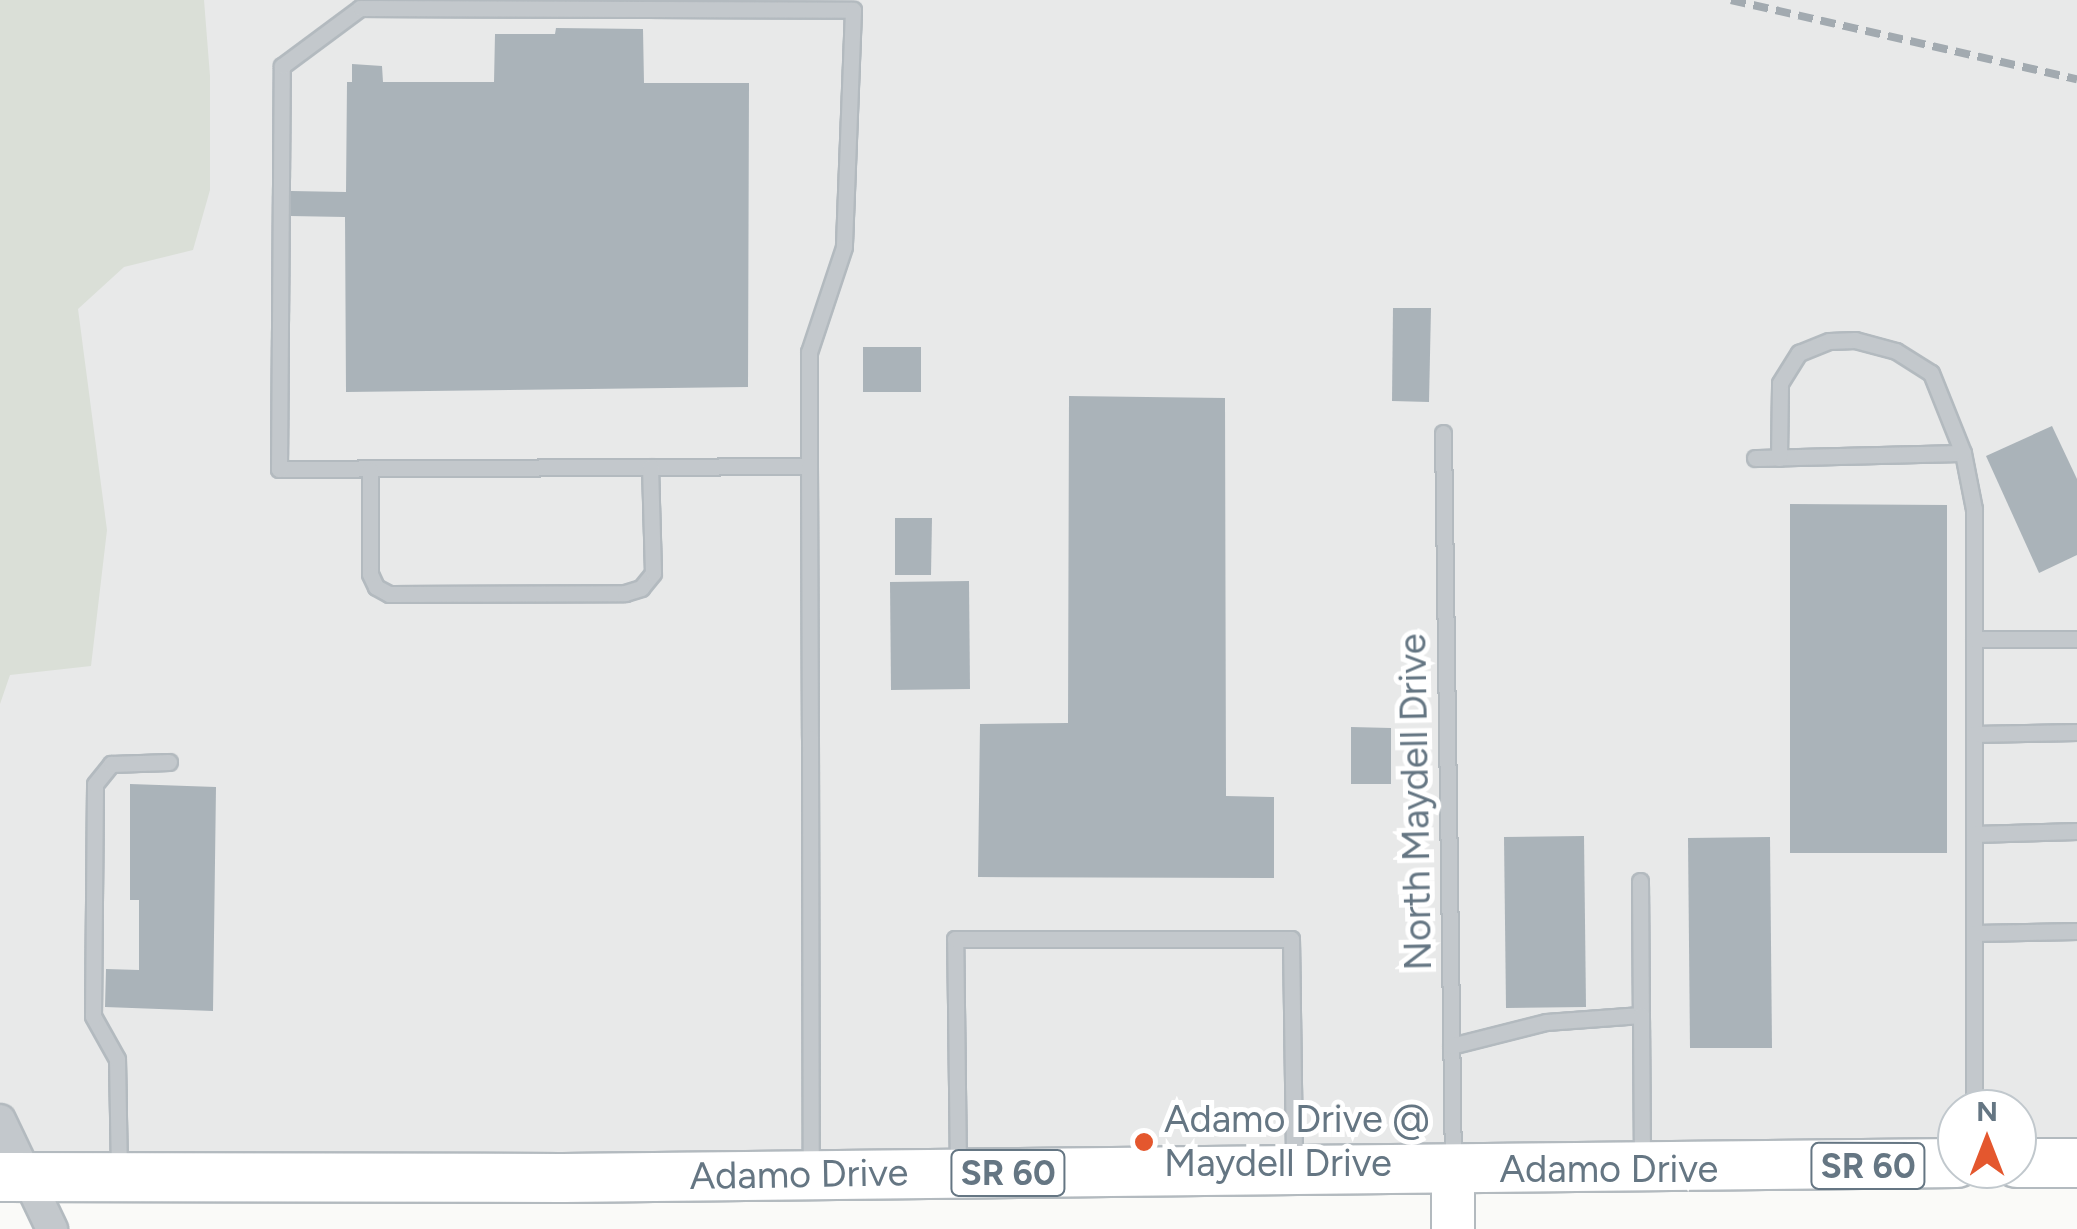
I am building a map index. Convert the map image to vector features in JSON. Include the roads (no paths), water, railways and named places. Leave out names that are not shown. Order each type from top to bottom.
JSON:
[{"type":"main road","name":"Adamo Drive","points":[[14,1177],[1642,1170],[1937,1163]]},
{"type":"main road","points":[[2037,1163],[2077,1163]]},
{"type":"street","points":[[0,1120],[14,1177],[52,1229]]},
{"type":"street","points":[[1454,1170],[1454,1229]]},
{"type":"lane","points":[[809,466],[279,469],[282,66],[360,8],[853,10],[844,246],[808,352],[809,466],[811,1174]]},
{"type":"lane","points":[[1779,458],[1780,383],[1799,353],[1829,341],[1855,340],[1896,351],[1930,372],[1964,453],[1974,509],[1974,1089]]},
{"type":"lane","name":"North Maydell Drive","points":[[1443,432],[1454,1170]]},
{"type":"lane","points":[[1755,458],[1964,453]]},
{"type":"lane","points":[[370,470],[370,574],[376,587],[389,594],[606,593],[641,588],[653,573],[650,467]]},
{"type":"lane","points":[[1974,639],[2077,639]]},
{"type":"lane","points":[[1974,734],[2077,732]]},
{"type":"lane","points":[[120,1177],[117,1059],[93,1016],[94,784],[111,764],[169,762]]},
{"type":"lane","points":[[1974,834],[2077,832]]},
{"type":"lane","points":[[1640,881],[1642,1170]]},
{"type":"lane","points":[[1975,933],[2077,931]]},
{"type":"lane","points":[[958,1173],[955,938],[1291,938],[1294,1171]]},
{"type":"lane","points":[[1452,1046],[1546,1022],[1641,1015]]},
{"type":"railway","points":[[1731,0],[2077,79]]},
{"type":"place","name":"Adamo Drive @ Maydell Drive","points":[[1144,1142]]}]
